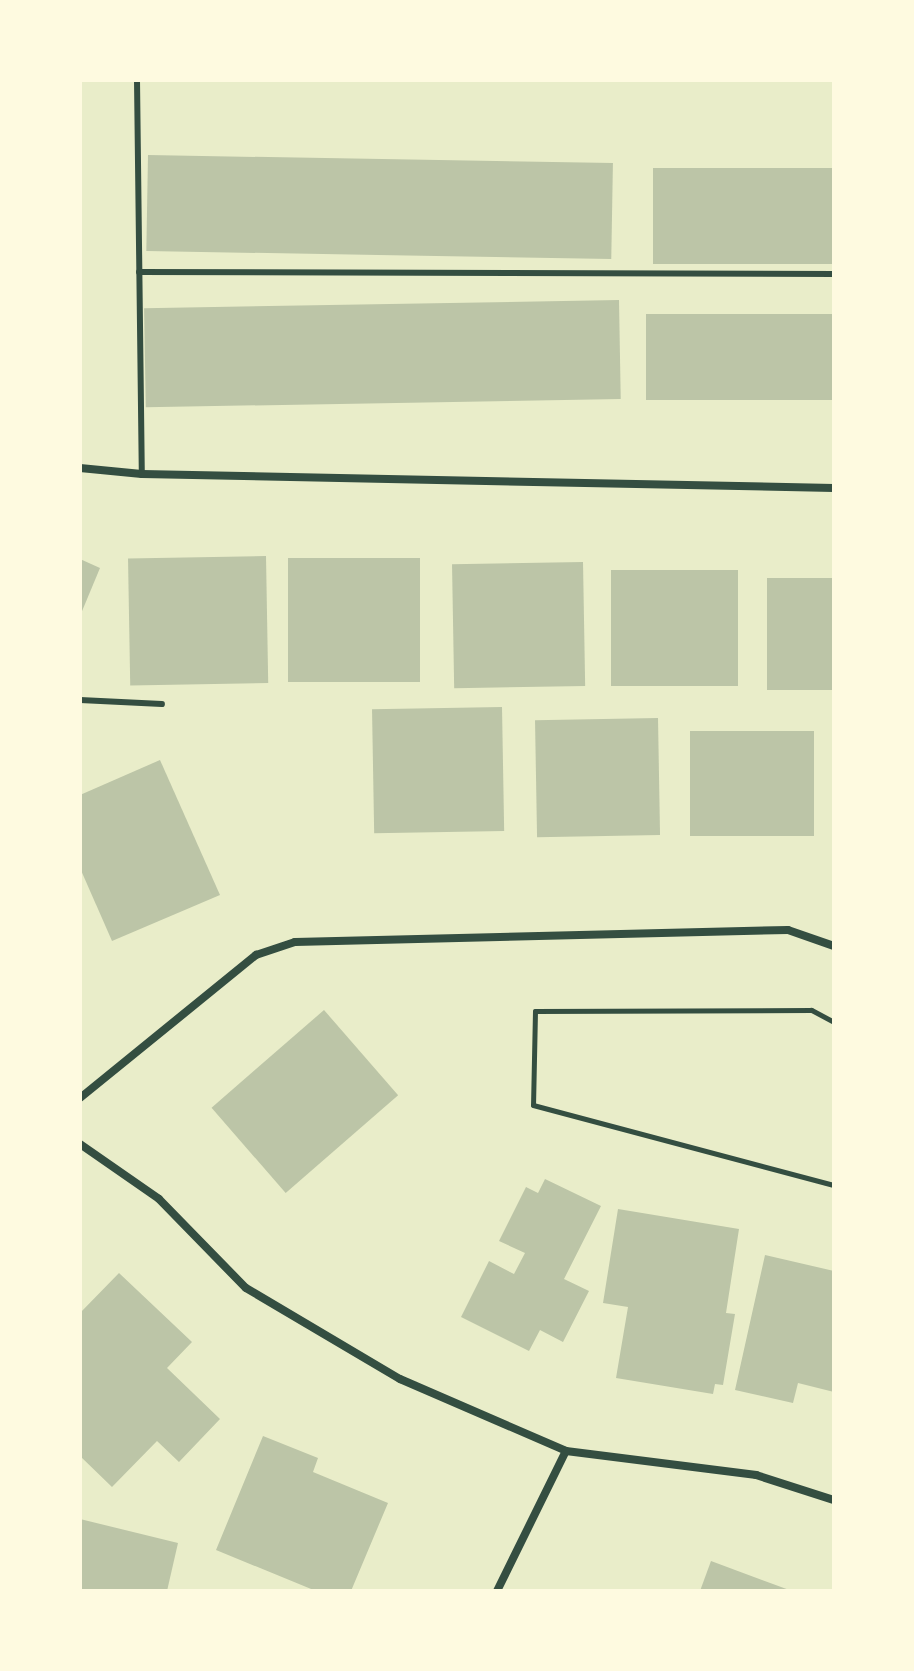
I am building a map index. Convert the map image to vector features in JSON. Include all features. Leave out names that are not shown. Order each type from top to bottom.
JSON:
[{"type":"street","points":[[80,468],[142,474],[834,488]]},
{"type":"street","points":[[80,1098],[256,955],[295,942],[788,930],[834,946]]},
{"type":"street","points":[[80,1144],[159,1199],[246,1288],[400,1379],[566,1451],[756,1475],[834,1500]]},
{"type":"street","points":[[497,1591],[566,1451]]},
{"type":"lane","points":[[137,80],[142,474]]},
{"type":"lane","points":[[139,272],[834,274]]},
{"type":"lane","points":[[80,700],[162,704]]},
{"type":"path","points":[[834,1022],[811,1010],[535,1011],[533,1105],[834,1185]]},
{"type":"building","points":[[148,155],[613,163],[611,259],[146,251]]},
{"type":"building","points":[[653,168],[834,168],[834,264],[653,264]]},
{"type":"building","points":[[619,300],[621,399],[146,407],[144,308]]},
{"type":"building","points":[[646,314],[834,314],[834,400],[646,400]]},
{"type":"building","points":[[266,556],[268,683],[130,685],[128,558]]},
{"type":"building","points":[[288,558],[420,558],[420,682],[288,682]]},
{"type":"building","points":[[80,559],[100,568],[80,616]]},
{"type":"building","points":[[583,562],[585,686],[454,688],[452,564]]},
{"type":"building","points":[[611,570],[738,570],[738,686],[611,686]]},
{"type":"building","points":[[767,578],[834,578],[834,690],[767,690]]},
{"type":"building","points":[[502,707],[504,831],[374,833],[372,709]]},
{"type":"building","points":[[658,718],[660,835],[537,837],[535,720]]},
{"type":"building","points":[[690,731],[814,731],[814,836],[690,836]]},
{"type":"building","points":[[160,760],[220,895],[112,941],[80,868],[80,795]]},
{"type":"building","points":[[324,1010],[398,1095],[286,1193],[212,1108]]},
{"type":"building","points":[[545,1179],[601,1206],[564,1279],[589,1291],[563,1342],[540,1330],[529,1351],[461,1317],[489,1261],[514,1274],[525,1253],[499,1241],[526,1187],[538,1193]]},
{"type":"building","points":[[618,1209],[739,1229],[726,1313],[735,1314],[723,1385],[715,1384],[713,1394],[616,1378],[628,1307],[603,1303]]},
{"type":"building","points":[[765,1255],[834,1271],[834,1392],[798,1383],[793,1403],[735,1390]]},
{"type":"building","points":[[119,1273],[192,1342],[167,1368],[220,1419],[179,1462],[157,1441],[112,1487],[80,1456],[80,1313]]},
{"type":"building","points":[[263,1436],[318,1458],[313,1472],[388,1503],[351,1591],[316,1591],[216,1550]]},
{"type":"building","points":[[80,1519],[178,1543],[167,1591],[80,1591]]},
{"type":"building","points":[[711,1561],[792,1591],[700,1591]]}]
